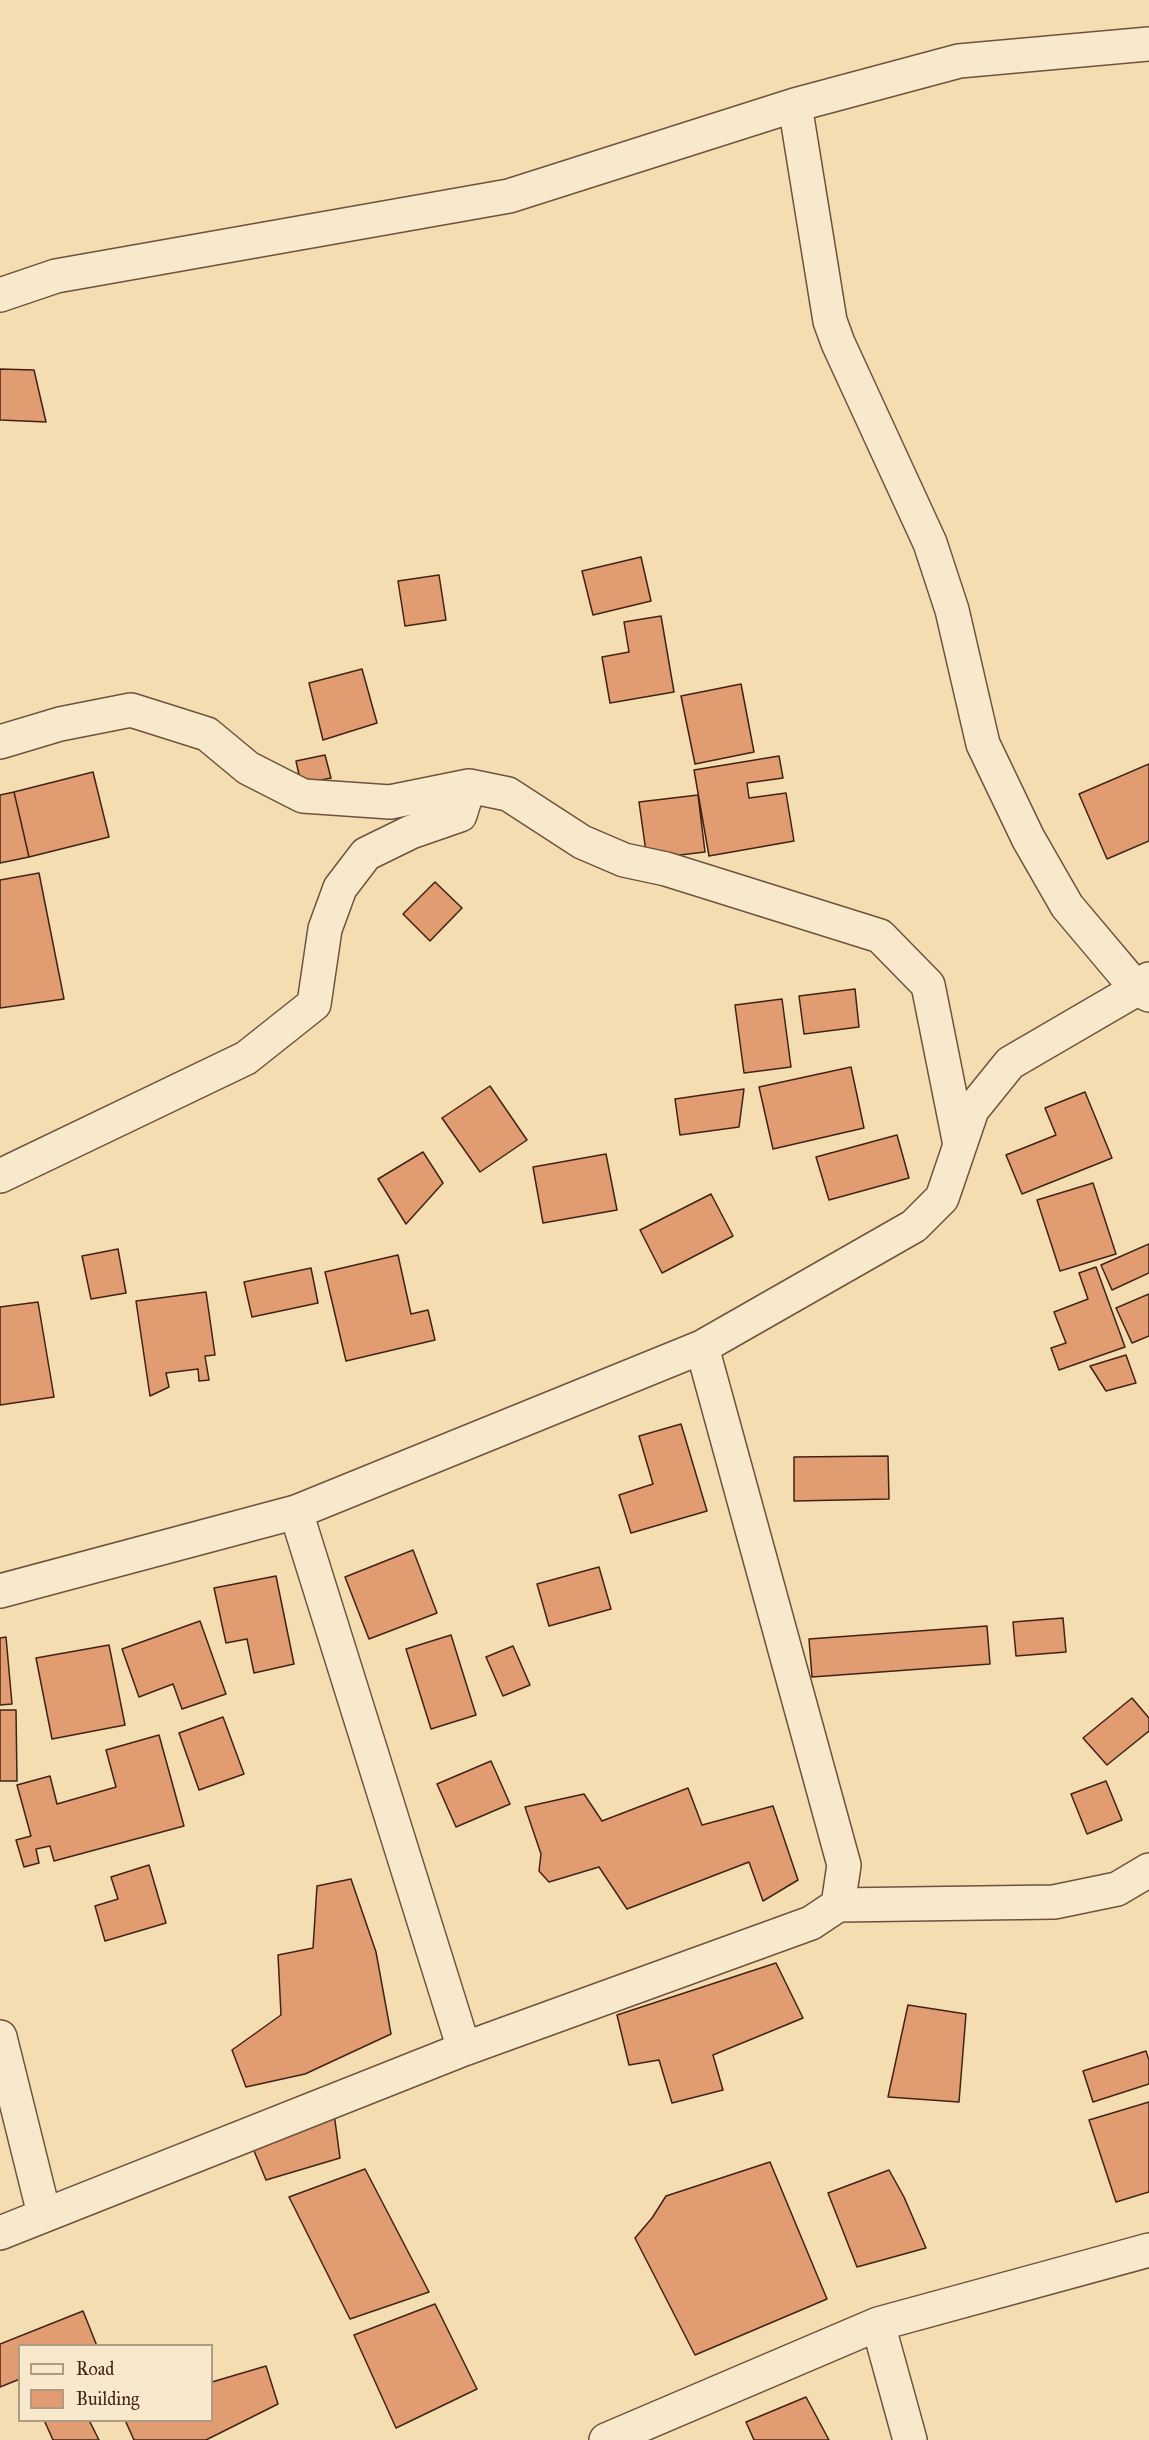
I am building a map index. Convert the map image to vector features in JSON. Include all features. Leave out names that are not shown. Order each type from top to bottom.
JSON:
[{"type":"street","points":[[0,295],[56,276],[508,196],[795,105],[958,61],[1149,44]]},
{"type":"street","points":[[0,1591],[296,1512],[702,1347],[914,1226],[942,1198],[972,1110],[1010,1062],[1145,988],[1067,906],[1028,838],[983,744],[952,610],[930,543],[830,321],[795,105]]},
{"type":"street","points":[[0,742],[60,724],[131,710],[207,734],[248,768],[303,796],[390,802],[469,786],[508,794],[582,842],[624,860],[666,869],[880,936],[928,985],[961,1146]]},
{"type":"street","points":[[0,1176],[246,1058],[314,1004],[325,929],[340,888],[366,854],[411,832],[460,815],[469,786]]},
{"type":"street","points":[[702,1347],[844,1865],[838,1905]]},
{"type":"street","points":[[296,1512],[464,2049]]},
{"type":"street","points":[[0,2233],[464,2049],[811,1923],[838,1905],[1054,1902],[1117,1889],[1149,1870]]},
{"type":"street","points":[[0,2037],[44,2214]]},
{"type":"street","points":[[606,2440],[878,2324],[1149,2250]]},
{"type":"street","points":[[878,2324],[910,2440]]},
{"type":"building","points":[[0,369],[34,370],[46,422],[0,420]]},
{"type":"building","points":[[641,557],[651,601],[593,615],[582,571]]},
{"type":"building","points":[[439,575],[446,620],[405,626],[398,581]]},
{"type":"building","points":[[661,616],[674,692],[610,703],[602,657],[629,652],[624,622]]},
{"type":"building","points":[[362,669],[377,723],[323,740],[309,683]]},
{"type":"building","points":[[741,684],[754,752],[695,764],[681,696]]},
{"type":"building","points":[[325,755],[331,778],[301,784],[296,761]]},
{"type":"building","points":[[779,756],[783,778],[747,783],[749,798],[786,793],[794,841],[709,856],[694,770]]},
{"type":"building","points":[[1149,764],[1149,841],[1107,859],[1079,794]]},
{"type":"building","points":[[93,772],[109,837],[29,857],[14,792]]},
{"type":"building","points":[[14,792],[29,857],[0,863],[0,795]]},
{"type":"building","points":[[698,795],[705,852],[647,859],[639,802]]},
{"type":"building","points":[[39,873],[64,999],[0,1008],[0,880]]},
{"type":"building","points":[[435,882],[462,908],[430,941],[403,914]]},
{"type":"building","points":[[855,989],[859,1027],[804,1034],[799,996]]},
{"type":"building","points":[[782,999],[791,1067],[744,1073],[735,1005]]},
{"type":"building","points":[[851,1067],[864,1128],[773,1149],[759,1087]]},
{"type":"building","points":[[490,1086],[527,1140],[480,1172],[442,1118]]},
{"type":"building","points":[[744,1089],[739,1127],[680,1135],[675,1099]]},
{"type":"building","points":[[1085,1092],[1112,1158],[1022,1194],[1006,1155],[1056,1135],[1045,1108]]},
{"type":"building","points":[[897,1135],[909,1178],[829,1200],[816,1157]]},
{"type":"building","points":[[423,1152],[443,1183],[406,1224],[378,1179]]},
{"type":"building","points":[[606,1154],[617,1210],[543,1223],[533,1167]]},
{"type":"building","points":[[1093,1183],[1116,1254],[1060,1271],[1037,1200]]},
{"type":"building","points":[[711,1194],[733,1236],[662,1273],[640,1230]]},
{"type":"building","points":[[1149,1244],[1149,1273],[1112,1290],[1101,1265]]},
{"type":"building","points":[[118,1249],[126,1293],[91,1299],[82,1256]]},
{"type":"building","points":[[398,1255],[411,1314],[428,1310],[435,1340],[346,1361],[325,1272]]},
{"type":"building","points":[[1096,1267],[1125,1347],[1059,1370],[1051,1348],[1066,1343],[1054,1312],[1088,1299],[1079,1273]]},
{"type":"building","points":[[311,1268],[318,1303],[252,1317],[244,1282]]},
{"type":"building","points":[[206,1292],[215,1355],[205,1356],[209,1380],[199,1381],[198,1369],[166,1373],[169,1387],[150,1396],[136,1301]]},
{"type":"building","points":[[1149,1294],[1149,1336],[1132,1343],[1116,1308]]},
{"type":"building","points":[[38,1302],[54,1397],[0,1405],[0,1307]]},
{"type":"building","points":[[1126,1355],[1136,1383],[1106,1391],[1090,1366]]},
{"type":"building","points":[[681,1424],[707,1511],[631,1533],[619,1495],[653,1484],[639,1436]]},
{"type":"building","points":[[888,1456],[889,1499],[794,1501],[794,1457]]},
{"type":"building","points":[[413,1550],[437,1613],[369,1639],[345,1577]]},
{"type":"building","points":[[599,1567],[611,1609],[549,1626],[537,1584]]},
{"type":"building","points":[[276,1576],[294,1664],[254,1673],[247,1639],[226,1643],[214,1588]]},
{"type":"building","points":[[1063,1618],[1066,1652],[1016,1656],[1013,1622]]},
{"type":"building","points":[[200,1621],[226,1694],[182,1709],[173,1684],[139,1697],[122,1649]]},
{"type":"building","points":[[987,1626],[990,1664],[812,1677],[809,1639]]},
{"type":"building","points":[[451,1635],[476,1715],[431,1729],[406,1649]]},
{"type":"building","points":[[6,1637],[12,1704],[0,1705],[0,1638]]},
{"type":"building","points":[[109,1645],[125,1725],[52,1739],[36,1658]]},
{"type":"building","points":[[513,1646],[530,1685],[503,1696],[486,1657]]},
{"type":"building","points":[[1132,1698],[1149,1718],[1149,1731],[1107,1765],[1083,1738]]},
{"type":"building","points":[[0,1710],[16,1710],[17,1781],[0,1781]]},
{"type":"building","points":[[223,1717],[244,1774],[199,1790],[179,1733]]},
{"type":"building","points":[[159,1735],[184,1826],[54,1861],[50,1846],[36,1849],[39,1863],[24,1867],[16,1840],[31,1836],[17,1785],[50,1776],[57,1804],[116,1787],[106,1750]]},
{"type":"building","points":[[491,1761],[510,1804],[456,1827],[437,1784]]},
{"type":"building","points":[[1106,1781],[1122,1820],[1087,1834],[1071,1794]]},
{"type":"building","points":[[688,1788],[702,1825],[773,1806],[798,1880],[763,1901],[749,1862],[627,1909],[599,1867],[549,1882],[539,1871],[541,1854],[525,1807],[584,1794],[602,1821]]},
{"type":"building","points":[[149,1865],[166,1923],[105,1941],[95,1906],[118,1899],[111,1877]]},
{"type":"building","points":[[351,1879],[376,1952],[391,2034],[305,2074],[246,2087],[232,2050],[281,2015],[278,1955],[313,1948],[317,1886]]},
{"type":"building","points":[[776,1963],[803,2018],[713,2055],[723,2090],[672,2103],[659,2060],[629,2065],[617,2015]]},
{"type":"building","points":[[908,2005],[966,2014],[959,2102],[888,2097]]},
{"type":"building","points":[[1146,2051],[1149,2060],[1149,2084],[1093,2102],[1083,2071]]},
{"type":"building","points":[[1149,2102],[1149,2192],[1116,2202],[1089,2120]]},
{"type":"building","points":[[334,2113],[340,2158],[266,2180],[252,2146]]},
{"type":"building","points":[[770,2162],[827,2299],[695,2355],[635,2238],[652,2218],[666,2196]]},
{"type":"building","points":[[365,2169],[429,2292],[350,2319],[289,2197]]},
{"type":"building","points":[[889,2170],[904,2197],[926,2248],[857,2267],[828,2193]]},
{"type":"building","points":[[435,2304],[477,2389],[396,2428],[354,2335]]},
{"type":"building","points":[[83,2311],[96,2344],[18,2344],[18,2380],[0,2387],[0,2344]]},
{"type":"building","points":[[266,2366],[278,2404],[206,2440],[134,2440],[126,2422],[213,2422],[213,2382]]},
{"type":"building","points":[[806,2397],[829,2440],[754,2440],[746,2422]]},
{"type":"building","points":[[45,2422],[90,2422],[99,2440],[53,2440]]}]
